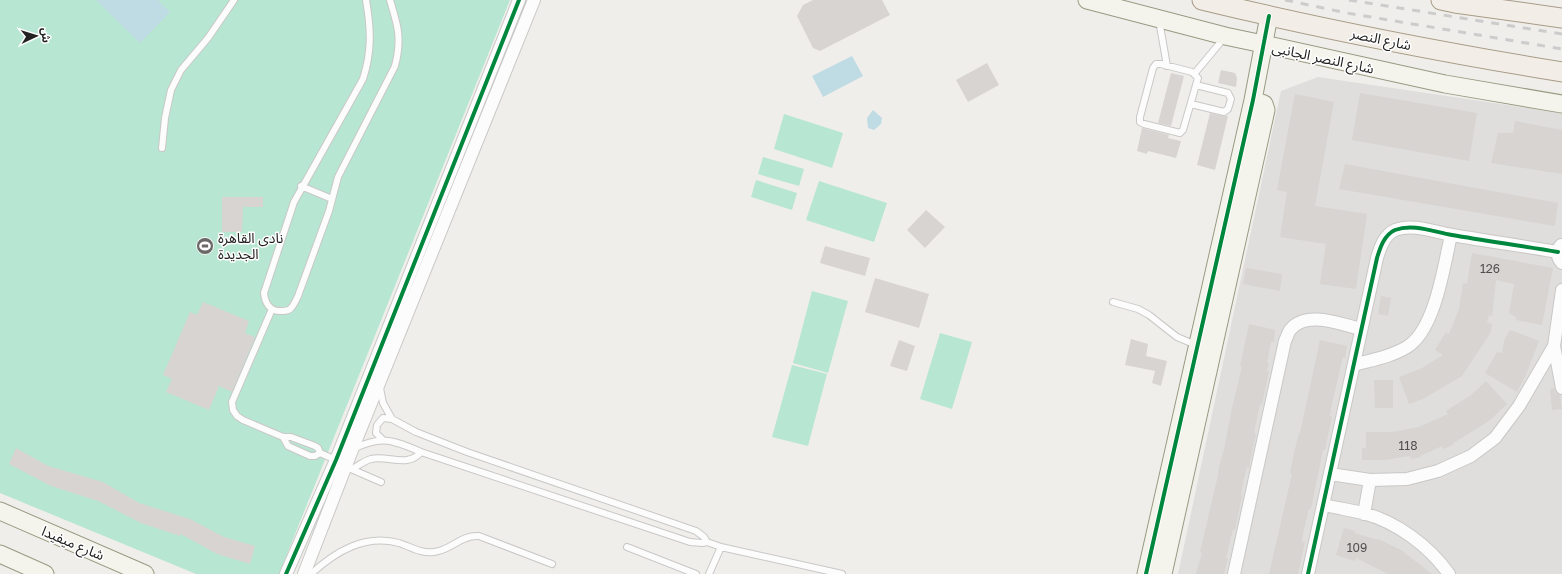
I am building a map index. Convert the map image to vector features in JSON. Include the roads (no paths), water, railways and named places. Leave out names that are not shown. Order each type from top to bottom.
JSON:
[{"type":"main road","name":"شارع النصر","points":[[1202,0],[1268,16],[1446,52],[1562,72]]},
{"type":"main road","points":[[1441,0],[1562,18]]},
{"type":"street","points":[[304,574],[519,0]]},
{"type":"street","points":[[286,574],[352,450],[534,0]]},
{"type":"street","name":"شارع النصر الجانبى","points":[[1087,0],[1225,36],[1445,84],[1562,104]]},
{"type":"street","points":[[1146,574],[1252,100],[1268,16]]},
{"type":"street","points":[[1163,574],[1266,110],[1264,104],[1252,100]]},
{"type":"street","points":[[1308,574],[1377,258],[1381,246],[1388,235],[1395,230],[1408,228],[1423,229],[1451,235],[1560,248],[1558,256],[1562,264]]},
{"type":"street","points":[[1354,365],[1398,352],[1408,347],[1424,329],[1429,320],[1436,296],[1451,235]]},
{"type":"street","points":[[1562,290],[1554,346],[1562,388]]},
{"type":"street","points":[[1234,574],[1286,341],[1290,330],[1299,322],[1310,318],[1361,328]]},
{"type":"street","points":[[1330,474],[1370,480],[1406,479],[1438,471],[1471,456],[1495,438],[1520,406],[1554,346]]},
{"type":"street","points":[[1364,514],[1370,480]]},
{"type":"street","points":[[1324,505],[1364,514],[1387,522],[1418,541],[1449,574]]},
{"type":"street","name":"شارع ميفيدا","points":[[0,511],[146,574]]},
{"type":"street","points":[[0,554],[45,574]]},
{"type":"lane","points":[[162,148],[170,90],[181,70],[208,38],[234,0]]},
{"type":"lane","points":[[366,0],[371,37],[367,66],[363,79],[302,186],[288,218],[264,293],[264,301],[272,309],[286,311],[291,308],[298,296],[326,222],[338,177],[395,66],[399,52],[400,37],[390,0]]},
{"type":"lane","points":[[1159,19],[1167,66]]},
{"type":"lane","points":[[1195,73],[1225,36]]},
{"type":"lane","points":[[1156,64],[1195,73],[1198,78],[1183,130],[1180,133],[1140,122],[1153,68],[1156,64]]},
{"type":"lane","points":[[1191,104],[1224,112],[1228,109],[1231,99],[1228,93],[1196,85]]},
{"type":"lane","points":[[302,186],[332,199]]},
{"type":"lane","points":[[1113,302],[1138,309],[1149,315],[1177,337],[1198,345]]},
{"type":"lane","points":[[272,309],[232,402],[233,410],[237,416],[283,438],[288,446],[310,456],[315,456],[320,453]]},
{"type":"lane","points":[[382,376],[380,394],[384,407],[392,419]]},
{"type":"lane","points":[[383,440],[376,434],[377,424],[383,418],[392,419],[416,432],[452,447],[696,531],[704,537],[707,542]]},
{"type":"lane","points":[[283,438],[291,437],[315,446],[318,448],[320,453],[381,482]]},
{"type":"lane","points":[[352,450],[366,443],[383,440],[399,442],[421,452],[690,542],[707,542],[721,547],[842,574]]},
{"type":"lane","points":[[345,465],[370,459],[409,460],[418,456],[421,452]]},
{"type":"lane","points":[[311,574],[337,554],[360,543],[373,540],[387,540],[423,552],[433,552],[442,551],[465,538],[479,536],[552,564]]},
{"type":"lane","points":[[627,546],[696,574]]},
{"type":"lane","points":[[709,574],[721,547]]},
{"type":"water","points":[[96,0],[158,0],[170,12],[140,43]]},
{"type":"water","points":[[852,56],[863,76],[823,97],[812,76]]},
{"type":"water","points":[[873,110],[882,118],[881,124],[874,130],[868,128],[867,118]]},
{"type":"railway","points":[[1285,0],[1347,13],[1562,49]]},
{"type":"railway","points":[[1349,0],[1562,34]]},
{"type":"place","name":"نادى القاهرة الجديدة","points":[[205,246]]}]
